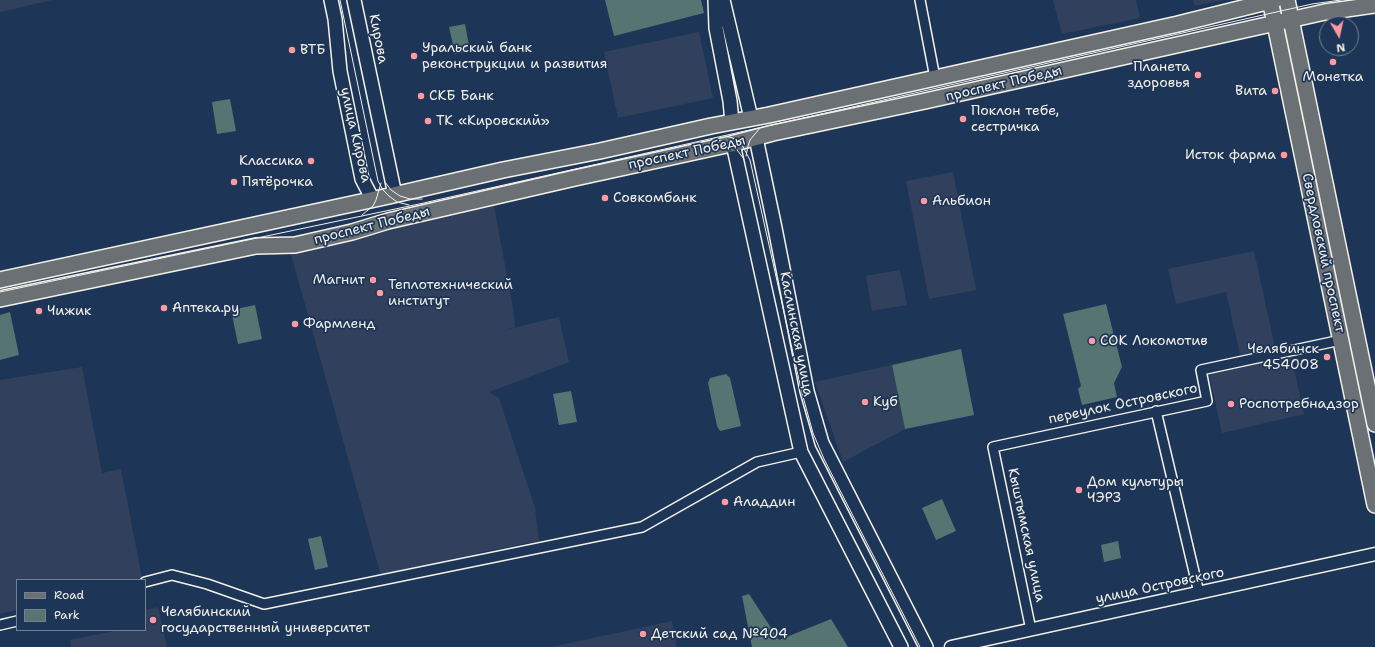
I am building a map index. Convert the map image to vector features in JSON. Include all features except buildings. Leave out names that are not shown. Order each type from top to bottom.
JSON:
[{"type":"main road","name":"улица Кирова","points":[[331,0],[335,19],[340,71],[362,179],[373,200],[388,221]]},
{"type":"main road","name":"Кирова","points":[[354,0],[371,84]]},
{"type":"main road","name":"Каслинская улица","points":[[715,0],[716,28],[730,101],[733,144],[801,452],[901,647]]},
{"type":"main road","name":"Каслинская улица","points":[[724,0],[756,138],[807,391],[822,443],[926,647]]},
{"type":"main road","name":"проспект Победы","points":[[0,280],[373,200],[503,170],[600,151],[935,78],[1178,24],[1272,0]]},
{"type":"main road","name":"Свердловский проспект","points":[[1272,0],[1275,23],[1375,505]]},
{"type":"main road","name":"Свердловский проспект","points":[[1287,0],[1375,424]]},
{"type":"main road","name":"проспект Победы","points":[[0,299],[256,246],[295,245],[352,232],[388,221],[575,178],[733,144],[773,133],[925,101],[1291,19],[1325,12],[1375,5]]},
{"type":"main road","name":"улица Кирова","points":[[371,84],[395,195],[388,221]]},
{"type":"street","points":[[920,0],[935,78]]},
{"type":"street","name":"переулок Островского","points":[[993,447],[1207,400],[1201,370],[1341,340]]},
{"type":"street","points":[[1156,411],[1199,593]]},
{"type":"street","name":"Кыштымская улица","points":[[993,447],[1032,630]]},
{"type":"street","points":[[146,582],[172,575],[207,584],[264,604],[642,527],[757,462],[801,452]]},
{"type":"street","name":"улица Островского","points":[[951,647],[1375,554]]},
{"type":"street","points":[[0,625],[16,621]]},
{"type":"shaded area","points":[[0,0],[52,0],[0,12]]},
{"type":"shaded area","points":[[1053,0],[1136,0],[1140,18],[1062,34]]},
{"type":"shaded area","points":[[1193,0],[1224,0],[1194,6]]},
{"type":"shaded area","points":[[699,32],[713,98],[618,118],[604,52]]},
{"type":"shaded area","points":[[953,172],[976,290],[929,299],[906,181]]},
{"type":"shaded area","points":[[494,206],[513,308],[515,327],[501,331],[559,317],[569,362],[489,392],[499,398],[535,508],[539,541],[477,553],[477,559],[381,576],[290,251]]},
{"type":"shaded area","points":[[1254,251],[1275,347],[1240,355],[1226,292],[1176,304],[1168,269]]},
{"type":"shaded area","points":[[900,270],[907,305],[872,311],[866,276]]},
{"type":"shaded area","points":[[1291,355],[1304,414],[1222,433],[1209,374]]},
{"type":"shaded area","points":[[892,365],[905,429],[843,462],[815,382]]},
{"type":"shaded area","points":[[82,367],[102,473],[121,469],[142,578],[16,579],[16,610],[0,614],[0,380]]},
{"type":"shaded area","name":"Челябинский государственный университет","points":[[158,607],[167,647],[71,647],[70,640],[114,631],[146,631],[146,610]]},
{"type":"shaded area","name":"Детский сад №404","points":[[672,621],[677,647],[551,647]]},
{"type":"green space","points":[[605,0],[701,0],[704,13],[614,36]]},
{"type":"green space","points":[[465,24],[470,51],[455,54],[449,27]]},
{"type":"green space","points":[[230,99],[236,131],[217,134],[212,102]]},
{"type":"green space","name":"СОК Локомотив","points":[[1106,304],[1122,367],[1114,383],[1117,397],[1082,405],[1078,389],[1081,386],[1063,314]]},
{"type":"green space","points":[[255,305],[262,339],[238,344],[231,310]]},
{"type":"green space","points":[[10,312],[19,355],[0,360],[0,315]]},
{"type":"green space","points":[[961,349],[974,415],[905,429],[892,365]]},
{"type":"green space","points":[[726,374],[730,378],[741,426],[720,431],[717,426],[708,383],[710,378]]},
{"type":"green space","points":[[571,391],[577,422],[559,425],[553,394]]},
{"type":"green space","points":[[942,499],[956,531],[936,540],[922,508]]},
{"type":"green space","points":[[321,536],[328,567],[315,570],[308,539]]},
{"type":"green space","points":[[1118,541],[1121,558],[1104,562],[1101,545]]},
{"type":"green space","points":[[749,594],[779,640],[831,619],[848,647],[752,647],[742,596]]},
{"type":"tram line","points":[[340,0],[378,181],[383,190],[389,196],[397,202],[409,205]]},
{"type":"tram line","points":[[0,292],[419,204],[1312,4],[1341,0]]},
{"type":"tram line","points":[[746,156],[750,140],[760,128]]},
{"type":"tram line","points":[[725,136],[733,138],[742,145],[750,160],[802,393],[813,433],[824,459],[920,647]]},
{"type":"tram line","points":[[718,140],[734,146],[744,159]]},
{"type":"tram line","points":[[385,182],[391,190],[400,196],[410,199],[422,199]]},
{"type":"tram line","points":[[362,215],[373,206],[381,183]]},
{"type":"place","name":"ВТБ","points":[[292,50]]},
{"type":"place","name":"Уральский банк реконструкции и развития","points":[[414,56]]},
{"type":"place","name":"Монетка","points":[[1333,62]]},
{"type":"place","name":"Планета здоровья","points":[[1198,75]]},
{"type":"place","name":"Вита","points":[[1275,91]]},
{"type":"place","name":"СКБ Банк","points":[[421,96]]},
{"type":"place","name":"Поклон тебе, сестричка","points":[[963,119]]},
{"type":"place","name":"ТК «Кировский»","points":[[428,121]]},
{"type":"place","name":"Исток фарма","points":[[1284,155]]},
{"type":"place","name":"Классика","points":[[311,161]]},
{"type":"place","name":"Пятёрочка","points":[[234,182]]},
{"type":"place","name":"Совкомбанк","points":[[605,198]]},
{"type":"place","name":"Альбион","points":[[924,201]]},
{"type":"place","name":"Магнит","points":[[373,280]]},
{"type":"place","name":"Теплотехнический институт","points":[[380,293]]},
{"type":"place","name":"Аптека.ру","points":[[164,308]]},
{"type":"place","name":"Чижик","points":[[39,311]]},
{"type":"place","name":"Фармленд","points":[[295,324]]},
{"type":"place","name":"СОК Локомотив","points":[[1092,341]]},
{"type":"place","name":"Челябинск 454008","points":[[1327,357]]},
{"type":"place","name":"Куб","points":[[865,402]]},
{"type":"place","name":"Роспотребнадзор","points":[[1231,404]]},
{"type":"place","name":"Дом культуры ЧЭРЗ","points":[[1079,490]]},
{"type":"place","name":"Аладдин","points":[[725,502]]},
{"type":"place","name":"Челябинский государственный университет","points":[[153,620]]},
{"type":"place","name":"Детский сад №404","points":[[643,634]]}]
